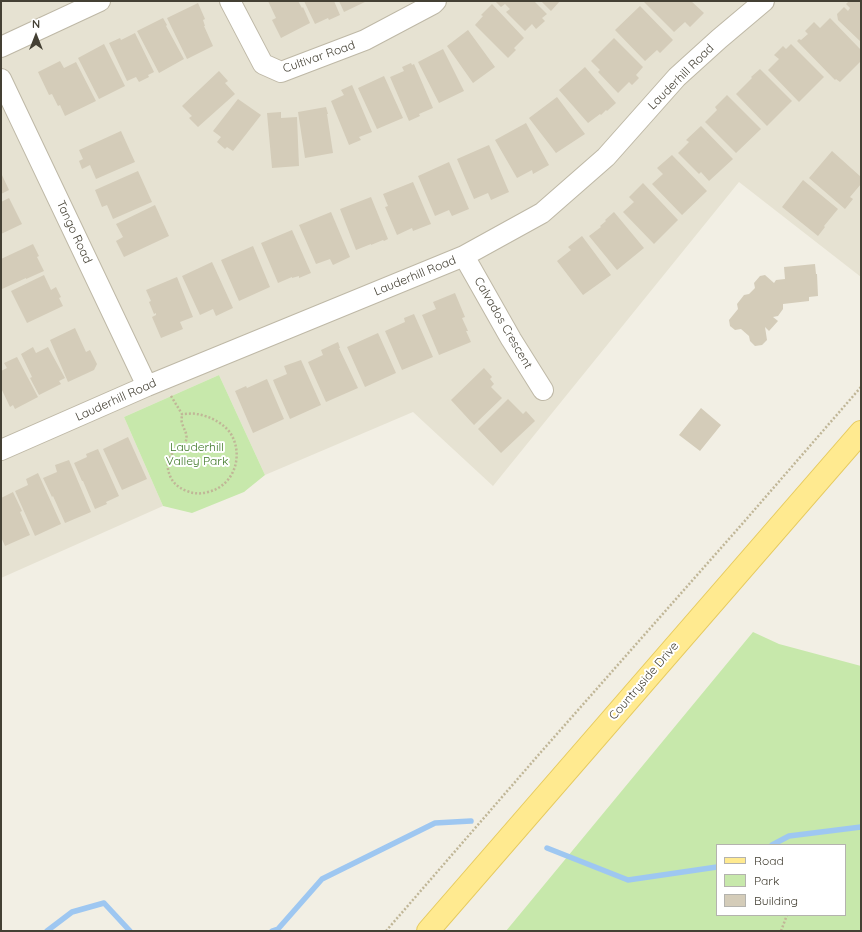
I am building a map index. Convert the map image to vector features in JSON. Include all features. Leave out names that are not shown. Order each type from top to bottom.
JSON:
[{"type":"main road","name":"Countryside Drive","points":[[428,931],[861,432]]},
{"type":"street","points":[[1,47],[100,1]]},
{"type":"street","name":"Cultivar Road","points":[[230,1],[263,64],[280,72],[365,40],[436,1]]},
{"type":"street","name":"Lauderhill Road","points":[[1,450],[155,383],[464,256],[542,212],[606,157],[677,78],[764,1]]},
{"type":"street","name":"Tango Road","points":[[1,79],[155,383]]},
{"type":"street","name":"Calvados Crescent","points":[[464,256],[511,339],[543,390]]},
{"type":"path","points":[[155,383],[182,414],[182,422],[187,436],[186,442],[183,446],[170,456],[168,468],[172,480],[176,486],[182,490],[192,493],[202,494],[213,491],[224,485],[231,476],[235,466],[235,442],[230,432],[223,424],[214,419],[198,414],[182,414]]},
{"type":"path","points":[[386,931],[861,387]]},
{"type":"path","points":[[781,931],[787,916]]},
{"type":"shaded area","points":[[1,1],[861,1],[861,277],[739,182],[493,486],[413,412],[265,475],[219,375],[124,417],[163,506],[1,578]]},
{"type":"green space","name":"Lauderhill Valley Park","points":[[219,375],[265,475],[244,492],[192,513],[163,506],[124,417]]},
{"type":"green space","points":[[753,632],[779,644],[861,666],[861,931],[506,931]]},
{"type":"building","points":[[268,1],[298,1],[302,8],[303,7],[310,23],[281,38],[272,20],[276,18]]},
{"type":"building","points":[[304,1],[334,1],[340,15],[329,20],[328,18],[315,24]]},
{"type":"building","points":[[339,1],[367,1],[344,12]]},
{"type":"building","points":[[495,1],[534,1],[547,14],[542,18],[545,21],[536,29],[532,24],[525,31],[506,12],[510,9],[505,4],[501,7]]},
{"type":"building","points":[[541,1],[560,1],[551,11]]},
{"type":"building","points":[[643,1],[691,1],[704,13],[690,27],[685,22],[674,32]]},
{"type":"building","points":[[849,1],[861,1],[861,42],[838,20],[837,14],[844,7],[848,11],[850,8],[846,4]]},
{"type":"building","points":[[198,3],[205,19],[203,20],[204,26],[213,46],[187,59],[167,18]]},
{"type":"building","points":[[492,4],[524,38],[514,48],[516,50],[508,58],[475,25],[483,16],[481,15]]},
{"type":"building","points":[[640,6],[673,40],[660,53],[657,50],[645,61],[615,30]]},
{"type":"building","points":[[163,18],[184,59],[159,73],[137,31]]},
{"type":"building","points":[[830,18],[861,50],[861,61],[840,82],[836,79],[835,80],[797,41],[799,39],[801,40],[808,34],[805,31],[814,22],[820,28]]},
{"type":"building","points":[[468,30],[495,67],[473,83],[447,46]]},
{"type":"building","points":[[135,33],[154,72],[148,75],[149,77],[139,82],[136,77],[127,81],[109,43],[120,38],[121,40]]},
{"type":"building","points":[[614,38],[643,67],[636,75],[639,78],[632,85],[629,82],[618,93],[598,72],[600,70],[591,61]]},
{"type":"building","points":[[104,44],[125,86],[99,99],[78,58]]},
{"type":"building","points":[[791,44],[824,77],[799,102],[768,70],[779,59],[774,55],[783,46],[786,49]]},
{"type":"building","points":[[443,49],[464,91],[439,103],[418,62]]},
{"type":"building","points":[[60,61],[64,68],[76,62],[96,101],[65,116],[60,105],[58,106],[52,94],[49,95],[38,72]]},
{"type":"building","points":[[411,63],[412,65],[414,64],[433,108],[419,114],[420,116],[409,121],[390,77],[404,71],[402,67]]},
{"type":"building","points":[[585,67],[616,103],[607,111],[606,110],[588,123],[559,90]]},
{"type":"building","points":[[760,69],[792,101],[767,126],[736,94]]},
{"type":"building","points":[[219,71],[228,81],[225,83],[235,94],[198,127],[189,118],[192,116],[182,106]]},
{"type":"building","points":[[384,76],[403,118],[377,129],[358,88]]},
{"type":"building","points":[[352,85],[372,132],[359,137],[361,140],[349,145],[331,101],[344,95],[341,90]]},
{"type":"building","points":[[727,95],[761,129],[736,153],[705,122],[717,110],[715,107]]},
{"type":"building","points":[[557,97],[585,134],[556,153],[529,118]]},
{"type":"building","points":[[238,99],[261,115],[233,151],[227,147],[225,149],[217,142],[221,137],[213,131]]},
{"type":"building","points":[[326,107],[333,153],[305,158],[298,112]]},
{"type":"building","points":[[281,112],[281,118],[297,117],[299,166],[272,168],[267,113]]},
{"type":"building","points":[[526,123],[549,165],[533,174],[532,170],[517,178],[495,140]]},
{"type":"building","points":[[701,126],[733,159],[709,181],[701,172],[699,174],[678,153],[689,142],[686,140]]},
{"type":"building","points":[[121,131],[135,162],[96,179],[90,165],[82,169],[79,161],[83,159],[79,150]]},
{"type":"building","points":[[489,145],[509,192],[491,200],[488,193],[474,199],[457,159]]},
{"type":"building","points":[[832,151],[861,177],[861,184],[850,197],[853,199],[845,209],[809,178]]},
{"type":"building","points":[[672,155],[707,191],[682,215],[652,184],[663,174],[657,168]]},
{"type":"building","points":[[449,162],[469,209],[452,216],[449,210],[435,216],[418,176]]},
{"type":"building","points":[[138,171],[152,202],[113,219],[107,205],[102,207],[95,190]]},
{"type":"building","points":[[1,173],[9,190],[1,194]]},
{"type":"building","points":[[803,180],[838,209],[818,236],[782,207]]},
{"type":"building","points":[[413,182],[431,224],[413,231],[412,228],[397,235],[385,207],[388,206],[383,194]]},
{"type":"building","points":[[643,183],[678,220],[654,244],[623,212],[634,202],[629,197]]},
{"type":"building","points":[[371,197],[388,239],[356,250],[340,209]]},
{"type":"building","points":[[9,198],[22,224],[1,234],[1,202]]},
{"type":"building","points":[[155,205],[169,236],[124,257],[116,241],[123,237],[116,224]]},
{"type":"building","points":[[331,212],[350,257],[333,265],[330,259],[316,264],[299,225]]},
{"type":"building","points":[[614,212],[644,248],[617,270],[589,236],[601,227],[600,226],[606,221],[605,220]]},
{"type":"building","points":[[292,230],[311,273],[299,278],[299,276],[292,277],[278,283],[261,243]]},
{"type":"building","points":[[582,236],[611,275],[583,295],[557,261],[571,250],[568,247]]},
{"type":"building","points":[[33,244],[39,256],[37,257],[44,271],[2,289],[1,259]]},
{"type":"building","points":[[253,246],[270,287],[239,301],[221,260]]},
{"type":"building","points":[[212,262],[233,308],[216,316],[213,309],[200,315],[182,276]]},
{"type":"building","points":[[815,264],[818,296],[809,297],[809,301],[783,304],[783,309],[778,316],[773,317],[778,321],[769,331],[765,327],[767,340],[762,345],[755,346],[750,341],[749,336],[741,329],[735,330],[730,326],[729,320],[738,309],[737,304],[744,295],[749,294],[755,288],[754,283],[760,276],[765,275],[774,283],[776,280],[785,279],[784,267]]},
{"type":"building","points":[[44,275],[51,290],[56,287],[61,297],[59,298],[63,306],[27,323],[11,291]]},
{"type":"building","points":[[177,277],[193,317],[180,322],[183,329],[161,338],[152,317],[156,315],[156,313],[154,314],[149,302],[151,301],[146,290]]},
{"type":"building","points":[[455,293],[465,317],[462,318],[471,342],[439,355],[422,315],[436,309],[433,302]]},
{"type":"building","points":[[414,314],[433,357],[402,370],[385,331],[405,322],[404,318]]},
{"type":"building","points":[[75,328],[86,352],[90,350],[97,364],[94,370],[68,382],[50,340]]},
{"type":"building","points":[[378,333],[396,373],[365,387],[347,347]]},
{"type":"building","points":[[338,342],[339,348],[358,388],[326,402],[308,362],[323,355],[321,350]]},
{"type":"building","points":[[33,347],[36,353],[48,347],[65,378],[59,381],[61,384],[39,395],[30,378],[32,377],[21,354]]},
{"type":"building","points":[[17,357],[38,397],[15,409],[13,405],[10,407],[1,388],[1,371],[7,368],[4,363]]},
{"type":"building","points":[[301,360],[321,405],[290,419],[273,380],[287,374],[284,366]]},
{"type":"building","points":[[484,368],[492,377],[490,379],[494,384],[491,387],[502,398],[474,425],[451,400]]},
{"type":"building","points":[[267,379],[284,419],[253,433],[235,391],[246,386],[247,388]]},
{"type":"building","points":[[508,399],[523,414],[526,411],[535,421],[501,453],[478,429]]},
{"type":"building","points":[[701,408],[721,425],[700,451],[679,435]]},
{"type":"building","points":[[128,437],[147,479],[122,490],[103,449]]},
{"type":"building","points":[[98,449],[119,496],[106,502],[107,504],[95,509],[74,463],[87,457],[86,454]]},
{"type":"building","points":[[69,460],[91,512],[65,523],[43,478],[57,472],[55,465]]},
{"type":"building","points":[[38,473],[61,524],[35,536],[15,491],[28,485],[26,479]]},
{"type":"building","points":[[13,492],[22,511],[20,512],[30,535],[5,546],[1,537],[1,498]]},
{"type":"waterway","points":[[272,931],[278,929],[322,879],[435,823],[471,821]]},
{"type":"waterway","points":[[774,844],[789,836],[861,827]]},
{"type":"waterway","points":[[547,848],[628,880],[716,867]]},
{"type":"waterway","points":[[47,931],[72,912],[104,903],[130,931]]}]
